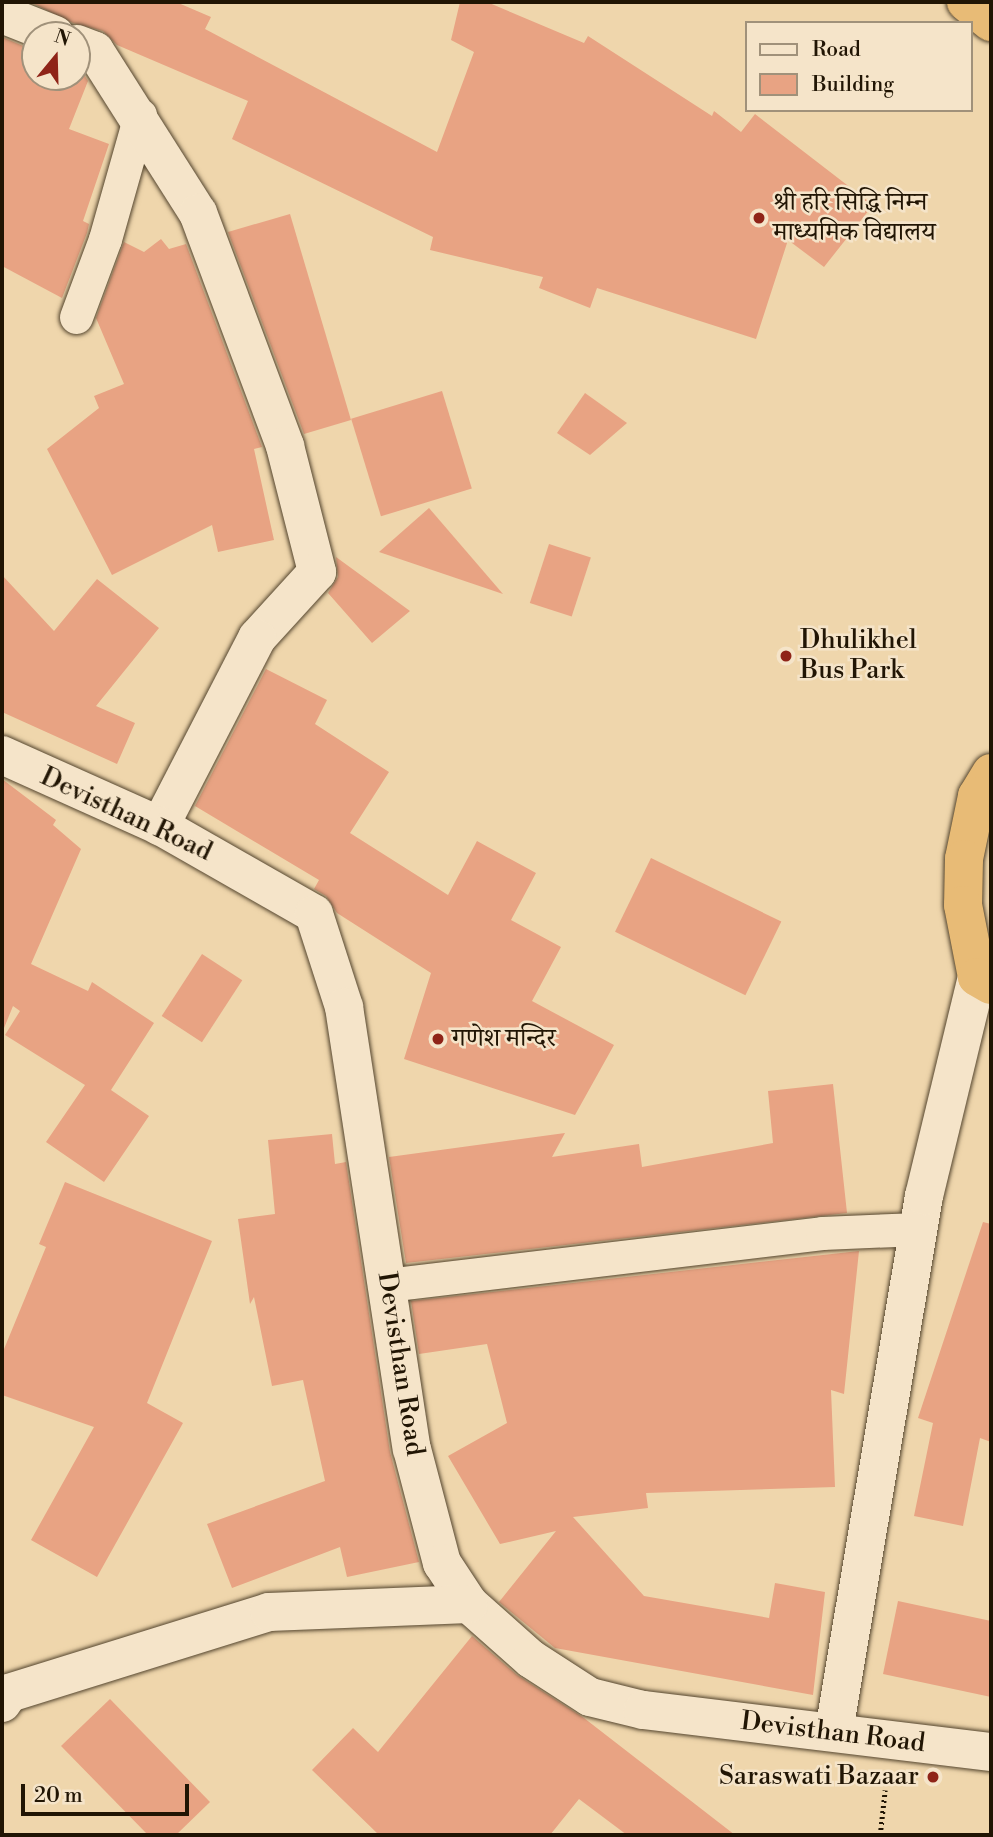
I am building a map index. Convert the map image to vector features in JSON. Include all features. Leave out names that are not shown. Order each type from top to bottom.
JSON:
[{"type":"highway","points":[[966,2],[991,22]]},
{"type":"highway","points":[[984,981],[963,905],[964,859],[977,796],[991,773]]},
{"type":"street","points":[[2,14],[21,22]]},
{"type":"street","points":[[91,49],[95,51],[140,115],[198,213],[285,446],[317,572],[257,638],[160,826]]},
{"type":"street","name":"Devisthan Road","points":[[2,755],[160,826],[314,914],[344,1007],[412,1449],[442,1563],[469,1604],[531,1659],[590,1697],[643,1710],[991,1752]]},
{"type":"street","points":[[834,1731],[919,1229],[984,981]]},
{"type":"street","points":[[4,1695],[269,1612],[469,1604]]},
{"type":"lane","points":[[76,317],[105,239],[140,115]]},
{"type":"lane","points":[[387,1284],[822,1233],[919,1229]]},
{"type":"building","points":[[30,2],[176,2],[211,17],[205,29],[437,152],[474,52],[451,40],[460,2],[487,2],[584,43],[588,36],[712,116],[714,111],[741,132],[755,114],[873,205],[824,267],[788,240],[756,339],[597,288],[590,308],[539,288],[543,277],[430,250],[433,237],[232,139],[248,101],[117,45],[103,31],[91,28],[91,21],[69,21]]},
{"type":"building","points":[[2,37],[21,45],[21,91],[84,91],[69,129],[109,144],[83,221],[89,224],[87,233],[62,298],[2,266]]},
{"type":"building","points":[[290,214],[351,420],[304,434],[228,232]]},
{"type":"building","points":[[161,239],[169,249],[186,244],[262,447],[254,449],[274,540],[218,552],[212,525],[112,575],[47,449],[99,408],[94,396],[124,384],[96,318],[124,242],[144,252]]},
{"type":"building","points":[[442,391],[472,489],[381,516],[351,419]]},
{"type":"building","points":[[585,393],[627,423],[590,455],[557,433]]},
{"type":"building","points":[[429,508],[503,594],[379,552]]},
{"type":"building","points":[[549,544],[591,558],[572,617],[530,603]]},
{"type":"building","points":[[336,557],[410,611],[372,643],[328,593],[338,577]]},
{"type":"building","points":[[2,575],[54,631],[97,579],[159,628],[96,706],[135,723],[117,764],[2,712]]},
{"type":"building","points":[[266,669],[327,700],[315,724],[389,772],[350,833],[448,895],[477,841],[536,873],[511,920],[561,947],[532,1001],[614,1045],[575,1115],[404,1059],[431,973],[337,913],[326,896],[314,889],[319,880],[195,806]]},
{"type":"building","points":[[2,779],[56,820],[53,825],[81,849],[31,964],[88,991],[92,982],[154,1023],[111,1090],[149,1116],[104,1182],[46,1142],[85,1085],[5,1035],[20,1011],[13,1006],[2,1033]]},
{"type":"building","points":[[651,858],[781,922],[745,995],[615,932]]},
{"type":"building","points":[[202,954],[242,980],[202,1042],[162,1016]]},
{"type":"building","points":[[833,1084],[847,1213],[406,1263],[389,1157],[565,1133],[552,1157],[639,1144],[642,1167],[773,1143],[768,1091]]},
{"type":"building","points":[[332,1134],[335,1164],[346,1162],[390,1452],[419,1562],[347,1577],[340,1547],[232,1588],[207,1524],[325,1481],[303,1380],[272,1386],[254,1297],[250,1304],[238,1219],[275,1214],[268,1140]]},
{"type":"building","points":[[65,1182],[212,1241],[147,1403],[183,1423],[97,1577],[31,1540],[94,1427],[2,1395],[2,1354],[46,1247],[39,1244]]},
{"type":"building","points":[[983,1222],[991,1224],[991,1442],[980,1438],[963,1526],[914,1516],[933,1423],[918,1418]]},
{"type":"building","points":[[859,1251],[844,1394],[831,1390],[835,1487],[646,1493],[648,1508],[573,1517],[644,1596],[769,1618],[775,1583],[825,1592],[813,1695],[555,1648],[499,1602],[556,1531],[500,1544],[448,1456],[507,1423],[487,1344],[419,1354],[411,1301]]},
{"type":"building","points":[[898,1601],[991,1621],[991,1697],[883,1674]]},
{"type":"building","points":[[472,1636],[517,1675],[584,1718],[735,1835],[627,1835],[579,1799],[550,1835],[379,1835],[312,1770],[353,1728],[378,1752]]},
{"type":"building","points":[[110,1699],[210,1802],[176,1835],[148,1835],[61,1746]]},
{"type":"place","name":"श्री हरि सिद्धि निम्न माध्यमिक विद्यालय","points":[[759,218]]},
{"type":"place","name":"Dhulikhel Bus Park","points":[[786,656]]},
{"type":"place","name":"गणेश मन्दिर","points":[[438,1039]]},
{"type":"place","name":"Saraswati Bazaar","points":[[933,1777]]}]
